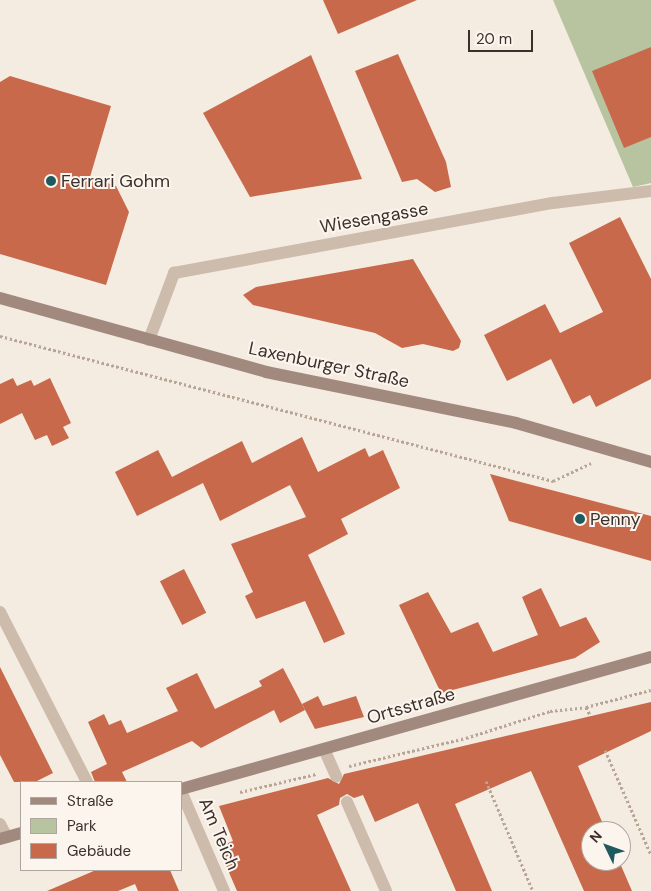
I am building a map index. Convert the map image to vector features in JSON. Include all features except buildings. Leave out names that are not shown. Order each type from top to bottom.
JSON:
[{"type":"main road","name":"Laxenburger Straße","points":[[0,298],[266,372],[506,421],[651,462]]},
{"type":"main road","name":"Ortsstraße","points":[[182,790],[651,657]]},
{"type":"main road","points":[[4,838],[20,833]]},
{"type":"street","name":"Wiesengasse","points":[[149,340],[174,273],[553,203],[651,191]]},
{"type":"street","points":[[0,612],[86,781]]},
{"type":"street","points":[[324,749],[335,773]]},
{"type":"street","name":"Am Teich","points":[[182,792],[224,891]]},
{"type":"street","points":[[347,802],[386,891]]},
{"type":"street","points":[[0,824],[4,838]]},
{"type":"path","points":[[0,336],[553,481],[617,451]]},
{"type":"path","points":[[233,794],[335,773],[466,738],[550,712],[586,707],[651,690]]},
{"type":"path","points":[[586,707],[590,715]]},
{"type":"path","points":[[466,738],[469,744]]},
{"type":"path","points":[[605,750],[651,856]]},
{"type":"path","points":[[486,781],[533,891]]},
{"type":"green space","points":[[553,0],[651,0],[651,183],[633,187]]},
{"type":"place","name":"Ferrari Gohm","points":[[51,181]]},
{"type":"place","name":"Penny","points":[[580,519]]}]
